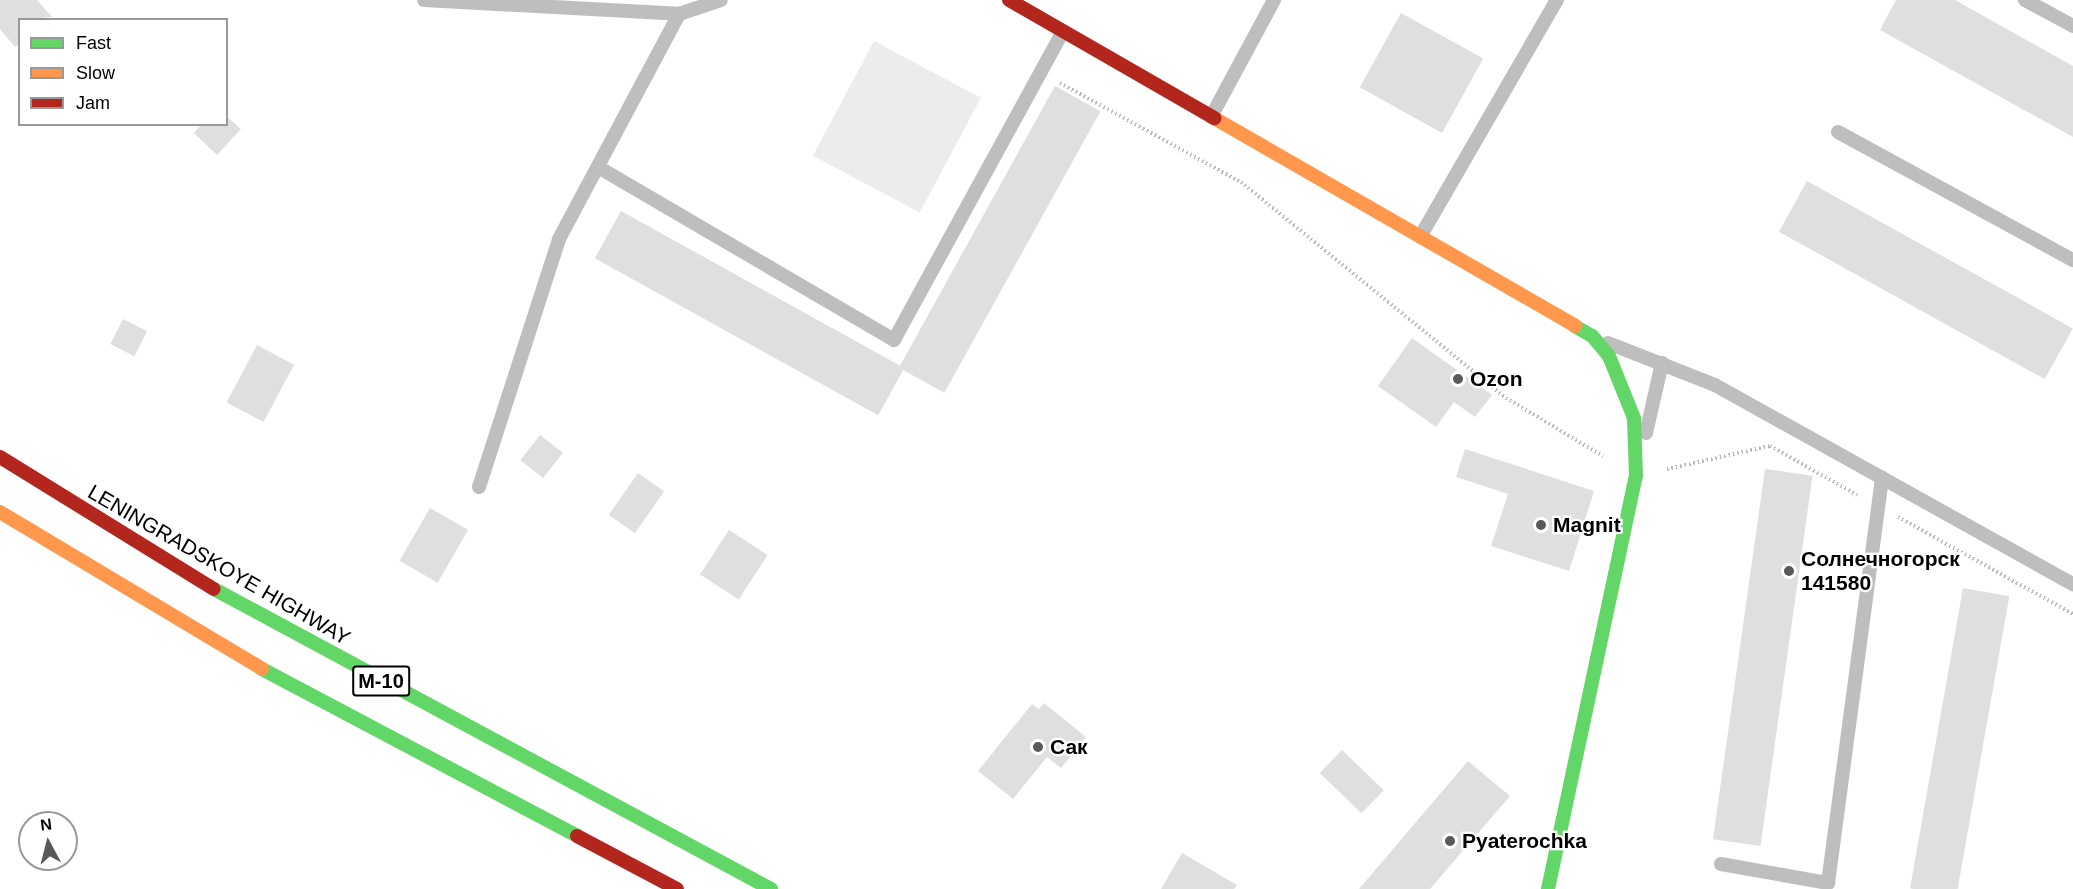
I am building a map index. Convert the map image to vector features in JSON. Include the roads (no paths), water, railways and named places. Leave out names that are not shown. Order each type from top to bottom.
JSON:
[{"type":"main road","points":[[1009,0],[1592,336],[1609,357],[1631,404],[1637,433],[1636,476],[1548,889]]},
{"type":"main road","name":"LENINGRADSKOYE HIGHWAY","points":[[0,457],[193,578],[771,889]]},
{"type":"main road","name":"М-10","points":[[0,512],[249,662],[658,884],[677,889]]},
{"type":"lane","points":[[424,0],[679,14],[721,0]]},
{"type":"lane","points":[[1211,117],[1274,0]]},
{"type":"lane","points":[[1420,237],[1557,0]]},
{"type":"lane","points":[[2025,0],[2073,26]]},
{"type":"lane","points":[[479,487],[559,239],[679,14]]},
{"type":"lane","points":[[598,167],[894,340],[1063,31]]},
{"type":"lane","points":[[1838,132],[2073,260]]},
{"type":"lane","points":[[1592,336],[1715,385],[2073,584]]},
{"type":"lane","points":[[1636,476],[1662,363]]},
{"type":"lane","points":[[1721,864],[1828,883],[1882,478]]},
{"type":"place","name":"Ozon","points":[[1458,379]]},
{"type":"place","name":"Magnit","points":[[1541,525]]},
{"type":"place","name":"Солнечногорск 141580","points":[[1789,571]]},
{"type":"place","name":"Сак","points":[[1038,747]]},
{"type":"place","name":"Pyaterochka","points":[[1450,841]]}]
